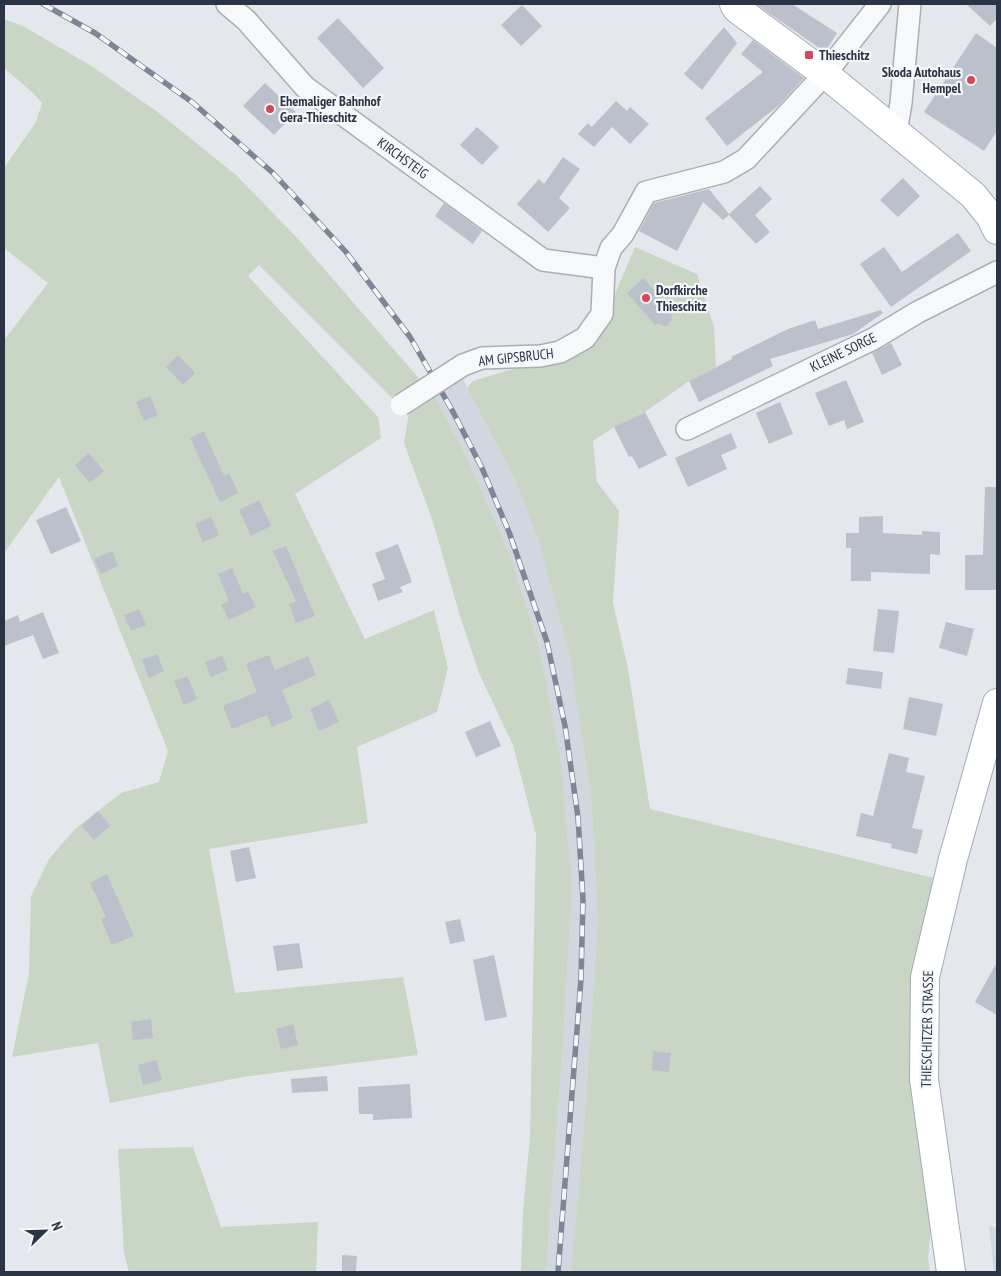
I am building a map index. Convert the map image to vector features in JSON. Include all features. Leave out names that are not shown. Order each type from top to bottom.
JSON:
[{"type":"main road","points":[[734,4],[825,74],[974,195],[990,216],[997,230]]},
{"type":"main road","name":"THIESCHITZER STRASSE","points":[[951,1272],[924,1079],[926,977],[953,859],[997,703]]},
{"type":"street","name":"KIRCHSTEIG","points":[[228,4],[246,20],[305,88],[543,260],[604,268]]},
{"type":"street","points":[[825,74],[880,4]]},
{"type":"street","points":[[896,132],[901,103],[910,4]]},
{"type":"street","name":"AM GIPSBRUCH","points":[[401,405],[463,365],[482,358],[540,356],[560,352],[585,338],[602,314],[604,268],[612,248],[623,234],[646,192],[724,172],[746,159],[825,74]]},
{"type":"street","name":"KLEINE SORGE","points":[[687,429],[873,339],[918,312],[997,272]]},
{"type":"shaded area","points":[[462,374],[467,388],[515,479],[539,541],[569,654],[591,795],[598,919],[584,1126],[571,1272],[546,1272],[572,886],[561,762],[540,650],[510,554],[468,460],[433,392]]},
{"type":"shaded area","points":[[989,1226],[997,1228],[997,1272],[994,1272]]},
{"type":"green space","points":[[4,19],[23,26],[93,67],[159,113],[236,175],[300,241],[422,382],[398,404],[259,265],[248,276],[378,417],[381,438],[295,494],[365,639],[434,610],[448,668],[437,712],[357,747],[368,823],[209,849],[235,993],[403,977],[418,1055],[243,1077],[110,1103],[98,1043],[12,1057],[29,973],[31,896],[49,859],[75,829],[121,793],[159,782],[168,751],[59,477],[4,553],[4,340],[48,283],[4,248],[4,168],[36,122],[42,103],[4,68]]},
{"type":"green space","points":[[635,247],[697,274],[714,327],[716,367],[689,381],[645,412],[614,427],[593,441],[597,482],[619,511],[613,603],[628,669],[650,809],[934,878],[911,1020],[914,1074],[932,1215],[928,1259],[930,1272],[571,1272],[584,1126],[598,919],[591,795],[569,654],[539,542],[515,479],[467,388],[473,381],[566,353],[605,318]]},
{"type":"green space","points":[[433,392],[468,460],[510,554],[540,650],[561,762],[572,886],[546,1272],[521,1272],[523,1210],[530,1138],[536,834],[513,745],[479,673],[460,616],[432,519],[404,443],[410,407]]},
{"type":"green space","points":[[193,1147],[221,1227],[318,1222],[316,1272],[129,1272],[124,1253],[118,1149]]},
{"type":"building","points":[[756,4],[792,4],[837,33],[825,52]]},
{"type":"building","points":[[966,4],[997,4],[997,19],[990,26]]},
{"type":"building","points":[[522,5],[542,26],[521,46],[501,25]]},
{"type":"building","points":[[338,18],[384,68],[363,88],[317,38]]},
{"type":"building","points":[[724,27],[737,43],[702,90],[684,74]]},
{"type":"building","name":"Skoda Autohaus Hempel","points":[[976,33],[997,48],[997,131],[984,151],[924,112]]},
{"type":"building","points":[[753,40],[804,78],[778,106],[727,146],[705,118],[763,72],[741,54]]},
{"type":"building","name":"Ehemaliger Bahnhof Gera-Thieschitz","points":[[265,83],[296,112],[274,135],[243,106]]},
{"type":"building","points":[[616,101],[627,111],[630,107],[649,124],[630,144],[612,127],[594,147],[578,134],[588,123],[592,127]]},
{"type":"building","points":[[477,127],[499,147],[482,165],[460,145]]},
{"type":"building","points":[[563,157],[580,169],[559,198],[570,208],[548,232],[517,204],[539,179],[544,184]]},
{"type":"building","points":[[903,178],[920,196],[898,217],[880,200]]},
{"type":"building","points":[[760,186],[772,199],[755,215],[770,232],[756,244],[729,215],[723,220],[703,202],[677,251],[639,231],[654,203],[709,189],[729,214]]},
{"type":"building","points":[[444,203],[482,231],[473,244],[435,216]]},
{"type":"building","points":[[958,233],[971,251],[891,307],[860,264],[884,247],[902,272]]},
{"type":"building","name":"Dorfkirche Thieschitz","points":[[643,278],[671,310],[672,319],[667,326],[658,323],[655,325],[627,293]]},
{"type":"building","points":[[881,310],[883,313],[853,334],[770,359],[773,366],[699,402],[689,381],[732,359],[731,357],[788,329],[815,320],[818,329]]},
{"type":"building","points":[[891,343],[902,365],[882,375],[872,353]]},
{"type":"building","points":[[178,355],[195,373],[183,385],[166,367]]},
{"type":"building","points":[[846,380],[864,422],[847,429],[844,420],[829,426],[815,393]]},
{"type":"building","points":[[150,396],[158,415],[144,421],[136,402]]},
{"type":"building","points":[[780,402],[793,434],[769,444],[756,413]]},
{"type":"building","points":[[645,412],[667,455],[639,469],[632,456],[629,457],[614,427]]},
{"type":"building","points":[[204,431],[224,476],[229,473],[238,493],[220,502],[190,438]]},
{"type":"building","points":[[731,433],[737,448],[721,455],[727,469],[688,487],[675,458]]},
{"type":"building","points":[[89,453],[104,471],[90,483],[75,465]]},
{"type":"building","points":[[985,487],[997,487],[997,590],[965,590],[965,555],[983,555]]},
{"type":"building","points":[[259,500],[271,526],[251,536],[239,510]]},
{"type":"building","points":[[66,507],[81,541],[51,554],[36,520]]},
{"type":"building","points":[[883,516],[883,533],[922,535],[922,531],[940,532],[940,555],[930,554],[930,574],[871,572],[871,581],[851,581],[851,548],[846,548],[846,533],[859,533],[859,517]]},
{"type":"building","points":[[211,517],[219,535],[203,542],[195,524]]},
{"type":"building","points":[[398,544],[412,582],[400,587],[403,592],[378,601],[372,584],[385,579],[375,553]]},
{"type":"building","points":[[286,546],[315,616],[296,623],[289,604],[296,601],[273,551]]},
{"type":"building","points":[[112,551],[118,566],[101,574],[94,559]]},
{"type":"building","points":[[232,568],[243,594],[248,592],[256,607],[229,620],[221,605],[229,601],[218,574]]},
{"type":"building","points":[[139,609],[146,625],[131,631],[124,615]]},
{"type":"building","points":[[878,609],[899,611],[894,653],[873,651]]},
{"type":"building","points":[[43,612],[59,653],[43,659],[33,635],[4,646],[4,621],[18,615],[20,622]]},
{"type":"building","points":[[946,622],[974,629],[967,656],[939,648]]},
{"type":"building","points":[[157,654],[164,671],[149,678],[142,660]]},
{"type":"building","points":[[269,655],[275,670],[308,656],[316,675],[282,690],[293,718],[272,727],[267,715],[232,729],[223,706],[257,692],[246,664]]},
{"type":"building","points":[[222,656],[228,670],[211,677],[205,662]]},
{"type":"building","points":[[848,668],[883,672],[881,689],[846,684]]},
{"type":"building","points":[[187,676],[197,699],[184,705],[174,681]]},
{"type":"building","points":[[909,697],[943,704],[936,736],[903,729]]},
{"type":"building","points":[[329,700],[339,722],[319,731],[310,709]]},
{"type":"building","points":[[490,721],[501,746],[476,757],[465,732]]},
{"type":"building","points":[[889,753],[909,758],[906,772],[925,776],[912,828],[923,830],[917,854],[891,848],[892,844],[856,836],[861,813],[873,816]]},
{"type":"building","points":[[98,811],[110,826],[94,840],[81,826]]},
{"type":"building","points":[[249,847],[256,878],[236,882],[230,851]]},
{"type":"building","points":[[107,874],[134,936],[112,945],[101,919],[106,917],[90,883]]},
{"type":"building","points":[[460,919],[465,941],[450,944],[445,922]]},
{"type":"building","points":[[299,943],[303,968],[277,971],[273,946]]},
{"type":"building","points":[[494,955],[507,1017],[485,1021],[473,960]]},
{"type":"building","points":[[997,962],[997,1015],[975,1002]]},
{"type":"building","points":[[151,1019],[153,1038],[133,1040],[131,1022]]},
{"type":"building","points":[[293,1024],[298,1045],[281,1049],[276,1029]]},
{"type":"building","points":[[653,1051],[671,1053],[669,1072],[652,1070]]},
{"type":"building","points":[[156,1060],[162,1080],[143,1085],[138,1065]]},
{"type":"building","points":[[327,1076],[328,1091],[292,1093],[291,1079]]},
{"type":"building","points":[[410,1084],[412,1118],[373,1120],[373,1114],[359,1114],[358,1087]]},
{"type":"building","points":[[342,1255],[357,1256],[356,1272],[342,1272]]},
{"type":"railway","points":[[43,4],[95,33],[192,102],[273,173],[346,252],[410,337],[452,410],[482,468],[509,532],[547,642],[565,726],[578,817],[583,900],[581,979],[558,1272]]},
{"type":"place","name":"Thieschitz","points":[[809,55]]},
{"type":"place","name":"Skoda Autohaus Hempel","points":[[971,80]]},
{"type":"place","name":"Ehemaliger Bahnhof Gera-Thieschitz","points":[[270,109]]},
{"type":"place","name":"Dorfkirche Thieschitz","points":[[646,298]]}]
